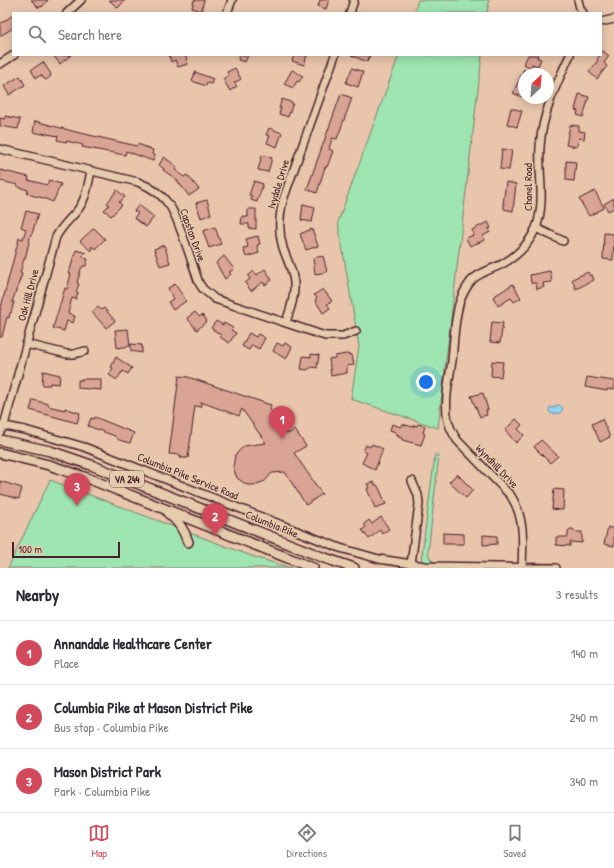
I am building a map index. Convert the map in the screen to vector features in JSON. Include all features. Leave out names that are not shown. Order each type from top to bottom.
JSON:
[{"type":"main road","name":"Columbia Pike","points":[[0,440],[50,451],[91,465],[322,557],[354,568]]},
{"type":"main road","name":"VA 244","points":[[0,453],[34,460],[64,470],[313,568]]},
{"type":"main road","points":[[161,507],[181,525],[188,542]]},
{"type":"street","points":[[68,12],[81,0]]},
{"type":"street","points":[[227,12],[232,0]]},
{"type":"street","points":[[350,12],[354,0]]},
{"type":"street","points":[[578,0],[582,12]]},
{"type":"street","points":[[602,22],[614,19]]},
{"type":"street","points":[[0,64],[12,56]]},
{"type":"street","name":"Ivydale Drive","points":[[286,322],[294,296],[294,285],[292,268],[283,247],[280,235],[280,210],[335,56]]},
{"type":"street","name":"Chanel Road","points":[[451,430],[447,412],[448,396],[456,325],[462,296],[466,287],[478,276],[513,257],[526,244],[536,228],[541,205],[539,163],[542,129],[553,92],[570,56]]},
{"type":"street","name":"Capstan Drive","points":[[0,149],[138,182],[154,190],[166,200],[177,216],[199,283],[208,295],[215,299],[329,336],[343,336],[356,331]]},
{"type":"street","name":"Oak Hill Drive","points":[[1,427],[56,237],[59,229],[76,212],[81,204],[85,196],[91,171]]},
{"type":"street","points":[[536,228],[563,241]]},
{"type":"street","points":[[26,344],[68,354],[85,351]]},
{"type":"street","name":"Columbia Pike Service Road","points":[[1,427],[56,438],[84,447],[340,548],[379,559],[425,566],[556,568]]},
{"type":"street","name":"Wyndhill Drive","points":[[451,430],[457,440],[511,496],[516,504],[522,524],[522,567]]},
{"type":"street","points":[[411,564],[419,504],[418,495],[412,480]]},
{"type":"green space","points":[[418,0],[489,0],[487,12],[414,12]]},
{"type":"green space","points":[[399,56],[482,56],[438,428],[351,399],[359,346],[338,222]]},
{"type":"green space","points":[[435,455],[439,455],[428,553],[431,560],[436,563],[421,562]]},
{"type":"green space","points":[[50,480],[254,557],[291,568],[8,568]]},
{"type":"water","points":[[557,405],[563,408],[561,412],[556,414],[550,413],[550,407],[555,408]]},
{"type":"building","points":[[31,0],[48,0],[42,7],[41,6],[39,8]]},
{"type":"building","points":[[109,0],[125,0],[118,8]]},
{"type":"building","points":[[194,0],[204,0],[201,11],[192,8]]},
{"type":"building","points":[[320,0],[329,0],[326,9],[318,6]]},
{"type":"building","points":[[12,16],[12,29],[0,36],[0,24]]},
{"type":"building","points":[[603,51],[609,56],[604,63],[607,66],[597,79],[589,72],[599,56],[602,56]]},
{"type":"building","points":[[54,56],[70,56],[60,64]]},
{"type":"building","points":[[169,56],[187,56],[188,64],[178,67],[175,60],[171,62]]},
{"type":"building","points":[[240,56],[248,56],[245,62],[238,60]]},
{"type":"building","points":[[294,56],[307,56],[304,65],[292,61]]},
{"type":"building","points":[[353,56],[370,56],[367,62]]},
{"type":"building","points":[[528,56],[538,56],[537,58],[541,59],[538,66],[532,64],[531,68],[524,64]]},
{"type":"building","points":[[43,62],[51,74],[51,76],[46,80],[41,75],[36,78],[31,70]]},
{"type":"building","points":[[235,68],[241,79],[234,83],[237,86],[230,91],[223,79],[229,75],[227,72]]},
{"type":"building","points":[[352,68],[363,72],[358,87],[346,83]]},
{"type":"building","points":[[292,70],[303,76],[299,82],[297,81],[293,88],[284,84]]},
{"type":"building","points":[[195,72],[213,79],[211,84],[207,83],[206,86],[192,81]]},
{"type":"building","points":[[20,76],[25,85],[9,95],[4,86]]},
{"type":"building","points":[[518,82],[518,95],[513,93]]},
{"type":"building","points":[[341,94],[352,98],[337,139],[332,138],[329,149],[333,151],[327,167],[325,167],[317,193],[307,189]]},
{"type":"building","points":[[579,94],[589,97],[583,117],[577,115],[578,111],[575,110]]},
{"type":"building","points":[[282,99],[293,103],[288,117],[279,114]]},
{"type":"building","points":[[511,108],[522,111],[517,127],[507,124]]},
{"type":"building","points":[[5,116],[20,119],[18,129],[0,126],[0,118],[5,119]]},
{"type":"building","points":[[35,121],[137,146],[138,144],[153,150],[152,154],[155,155],[153,161],[126,151],[125,155],[82,147],[83,145],[57,140],[58,136],[33,132]]},
{"type":"building","points":[[570,125],[579,126],[579,131],[585,132],[584,139],[579,138],[577,147],[566,145]]},
{"type":"building","points":[[269,128],[282,133],[277,147],[267,143],[270,136],[266,135]]},
{"type":"building","points":[[502,149],[512,150],[509,170],[500,169]]},
{"type":"building","points":[[262,155],[272,158],[268,172],[258,170]]},
{"type":"building","points":[[164,157],[177,167],[175,170],[184,177],[187,175],[199,189],[189,196],[176,179],[163,170],[164,169],[159,165]]},
{"type":"building","points":[[566,161],[576,162],[574,181],[566,180]]},
{"type":"building","points":[[0,170],[29,177],[28,180],[47,185],[49,180],[61,184],[53,202],[27,194],[28,190],[18,187],[18,185],[0,181]]},
{"type":"building","points":[[254,181],[263,184],[257,202],[251,200],[252,196],[249,195]]},
{"type":"building","points":[[506,182],[516,184],[513,211],[504,209],[503,204]]},
{"type":"building","points":[[117,190],[125,197],[119,202],[122,205],[111,216],[104,210],[109,205],[107,203]]},
{"type":"building","points":[[595,191],[604,208],[589,216],[579,199]]},
{"type":"building","points":[[614,198],[614,208],[608,211],[604,204]]},
{"type":"building","points":[[207,200],[211,214],[201,218],[196,203]]},
{"type":"building","points":[[303,204],[315,207],[312,222],[301,220]]},
{"type":"building","points":[[139,205],[154,217],[146,227],[134,218],[138,213],[134,211]]},
{"type":"building","points":[[248,209],[256,209],[256,229],[249,228],[249,224],[241,224],[242,216],[248,217]]},
{"type":"building","points":[[26,211],[38,214],[20,273],[22,274],[12,302],[14,302],[11,313],[9,318],[7,317],[2,337],[0,337],[0,311],[19,238],[23,239],[26,229],[21,227]]},
{"type":"building","points":[[488,222],[491,228],[488,229],[490,232],[483,236],[485,240],[470,246],[466,238],[474,235],[472,230]]},
{"type":"building","points":[[215,227],[221,244],[209,248],[203,231]]},
{"type":"building","points":[[94,228],[105,239],[95,249],[92,246],[91,251],[80,241]]},
{"type":"building","points":[[312,229],[318,246],[306,250],[300,234]]},
{"type":"building","points":[[604,233],[614,234],[613,260],[603,259]]},
{"type":"building","points":[[258,236],[260,244],[257,245],[259,253],[246,257],[243,248],[248,247],[246,239]]},
{"type":"building","points":[[164,245],[170,263],[160,266],[154,249]]},
{"type":"building","points":[[76,250],[86,253],[82,257],[88,259],[86,266],[83,266],[81,269],[77,283],[79,284],[76,292],[78,292],[76,299],[72,298],[68,313],[75,316],[73,323],[67,321],[64,331],[53,328],[65,288],[67,289],[71,274],[69,273]]},
{"type":"building","points":[[224,256],[234,269],[229,272],[231,274],[225,279],[216,263]]},
{"type":"building","points":[[323,256],[327,272],[315,274],[313,258]]},
{"type":"building","points":[[265,269],[272,280],[265,285],[263,282],[251,291],[245,283],[250,279],[248,276],[254,271],[257,275]]},
{"type":"building","points":[[550,271],[552,282],[543,283],[544,287],[537,289],[536,283],[531,283],[530,275]]},
{"type":"building","points":[[588,272],[590,276],[592,275],[594,280],[576,289],[572,279]]},
{"type":"building","points":[[175,284],[186,301],[173,310],[168,302],[173,299],[168,288]]},
{"type":"building","points":[[513,284],[521,298],[514,302],[511,298],[498,306],[493,297]]},
{"type":"building","points":[[323,289],[332,301],[327,304],[330,308],[323,313],[315,300],[317,298],[314,295]]},
{"type":"building","points":[[98,307],[101,310],[104,308],[115,321],[106,328],[92,312]]},
{"type":"building","points":[[195,312],[199,317],[202,315],[207,321],[197,330],[187,318]]},
{"type":"building","points":[[216,321],[233,328],[231,330],[236,333],[229,343],[211,328]]},
{"type":"building","points":[[492,322],[503,323],[500,343],[490,342]]},
{"type":"building","points":[[128,329],[130,346],[117,348],[115,330]]},
{"type":"building","points":[[249,333],[256,337],[258,334],[265,338],[259,349],[252,345],[249,350],[242,346]]},
{"type":"building","points":[[277,343],[283,346],[285,343],[292,347],[286,359],[273,351]]},
{"type":"building","points":[[131,344],[142,345],[142,353],[131,351]]},
{"type":"building","points":[[311,354],[319,355],[317,368],[312,367],[307,370],[301,369],[303,356],[311,357]]},
{"type":"building","points":[[346,354],[352,355],[354,365],[347,366],[347,373],[331,376],[329,359]]},
{"type":"building","points":[[116,357],[132,368],[128,374],[123,371],[117,380],[109,375]]},
{"type":"building","points":[[492,361],[503,362],[501,377],[491,376]]},
{"type":"building","points":[[43,371],[60,375],[59,384],[50,383],[50,385],[42,385]]},
{"type":"building","points":[[179,376],[188,377],[271,405],[270,409],[287,434],[295,430],[306,446],[294,453],[322,494],[306,505],[285,472],[272,473],[265,481],[254,485],[247,485],[237,478],[233,467],[235,455],[244,446],[266,443],[242,409],[239,416],[201,402],[201,407],[195,406],[188,458],[180,458],[181,455],[169,454]]},
{"type":"building","points":[[587,377],[614,381],[614,390],[607,389],[607,391],[585,387]]},
{"type":"building","points":[[81,379],[101,379],[101,390],[78,388],[78,380],[82,380]]},
{"type":"building","points":[[483,393],[488,410],[486,410],[487,415],[480,417],[471,396]]},
{"type":"building","points":[[33,400],[49,404],[48,406],[65,410],[65,408],[80,413],[77,423],[30,410]]},
{"type":"building","points":[[95,417],[134,433],[130,443],[119,440],[115,436],[88,426],[91,418],[94,419]]},
{"type":"building","points":[[516,419],[522,425],[518,429],[524,435],[516,443],[505,430]]},
{"type":"building","points":[[602,419],[610,437],[600,442],[592,424]]},
{"type":"building","points":[[392,424],[401,427],[402,424],[413,427],[414,425],[417,426],[418,424],[425,426],[423,433],[425,434],[421,445],[402,440],[402,438],[398,437],[399,435],[396,434],[396,432],[390,430]]},
{"type":"building","points":[[541,440],[558,456],[550,463],[534,447]]},
{"type":"building","points":[[372,444],[383,449],[375,470],[362,463],[367,453],[363,451],[366,445],[370,447]]},
{"type":"building","points":[[457,474],[473,490],[466,498],[449,482]]},
{"type":"building","points":[[0,481],[22,488],[19,499],[0,494]]},
{"type":"building","points":[[374,482],[379,488],[386,504],[375,508],[367,489],[369,488],[367,484]]},
{"type":"building","points":[[554,489],[564,490],[563,510],[552,509]]},
{"type":"building","points":[[381,517],[389,529],[382,534],[380,530],[369,539],[362,530],[366,527],[364,524],[369,520],[372,524]]},
{"type":"building","points":[[608,527],[614,529],[614,546],[604,544]]},
{"type":"building","points":[[573,529],[576,532],[582,532],[582,543],[570,542],[570,546],[556,545],[556,537],[568,537],[568,531]]},
{"type":"building","points":[[443,533],[464,534],[464,544],[443,544]]},
{"type":"building","points":[[483,535],[497,536],[497,544],[483,545]]},
{"type":"place","name":"Annandale Healthcare Center","points":[[282,439]]},
{"type":"place","name":"Mason District Park","points":[[77,506]]},
{"type":"place","name":"Columbia Pike at Mason District Pike","points":[[215,536]]}]
